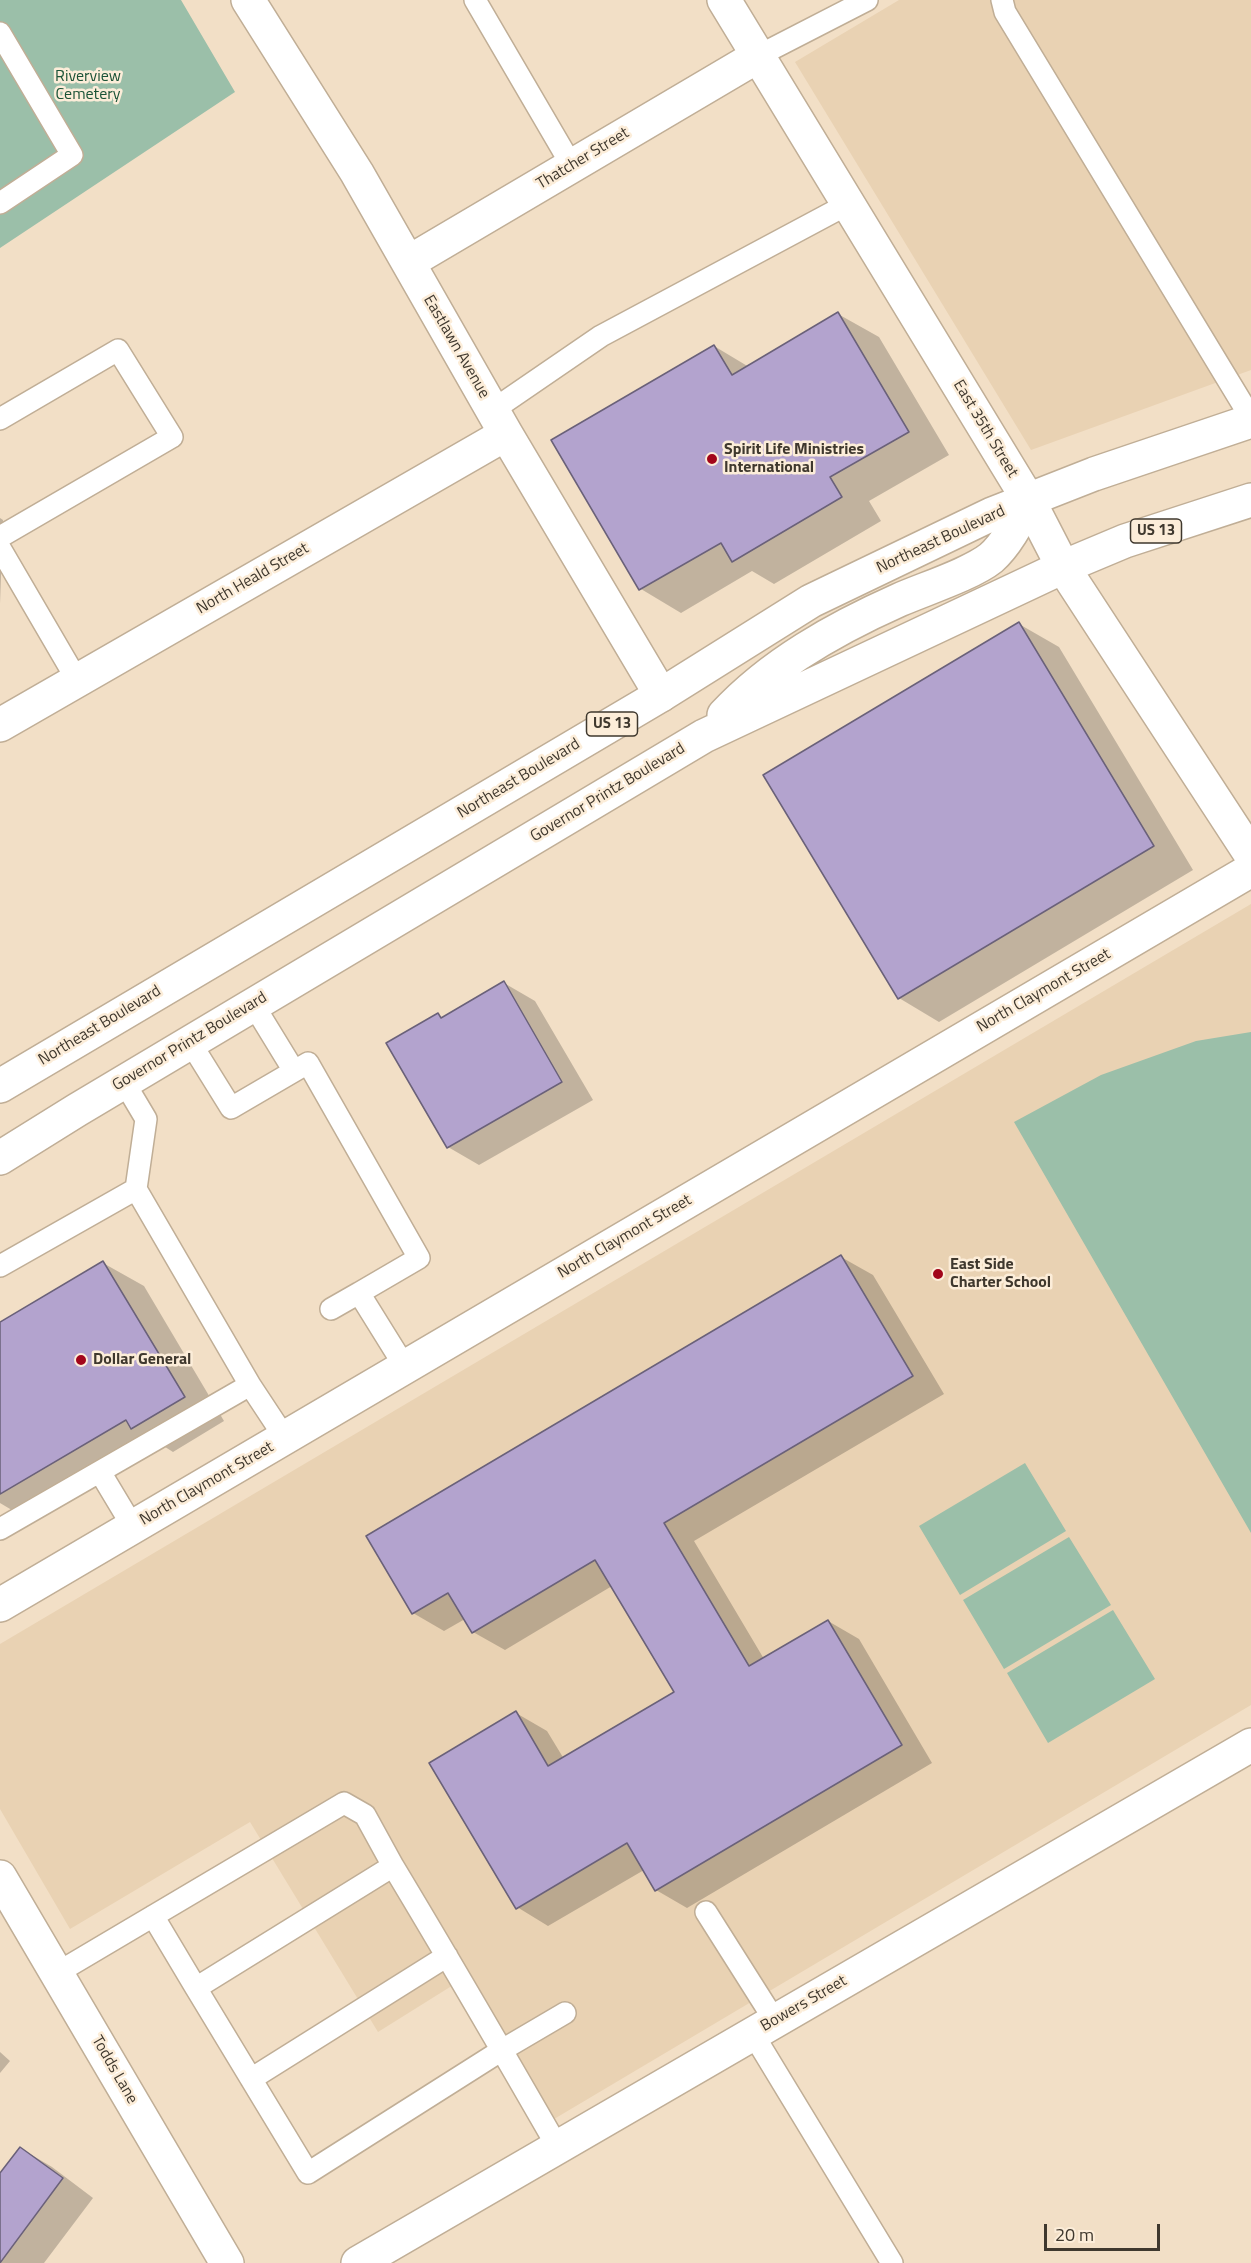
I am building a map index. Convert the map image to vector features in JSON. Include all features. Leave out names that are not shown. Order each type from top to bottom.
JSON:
[{"type":"street","name":"Eastlawn Avenue","points":[[248,0],[357,173],[499,422],[661,695]]},
{"type":"street","name":"East 35th Street","points":[[724,0],[1029,501],[1063,567],[1251,855]]},
{"type":"street","name":"Thatcher Street","points":[[408,262],[758,56]]},
{"type":"street","name":"Northeast Boulevard","points":[[0,1086],[661,695],[811,601],[992,514],[1105,470],[1251,420]]},
{"type":"street","name":"North Heald Street","points":[[0,725],[499,422]]},
{"type":"street","name":"Governor Printz Boulevard","points":[[0,1158],[253,1004],[704,736],[1063,567],[1125,541],[1251,500]]},
{"type":"street","points":[[704,736],[735,703],[803,650],[896,601],[991,558],[1015,527],[1029,501]]},
{"type":"street","name":"North Claymont Street","points":[[0,1605],[1251,870]]},
{"type":"street","name":"Bowers Street","points":[[358,2263],[1251,1745]]},
{"type":"street","name":"Todds Lane","points":[[0,1877],[227,2263]]},
{"type":"lane","points":[[476,0],[572,166]]},
{"type":"lane","points":[[758,56],[867,0]]},
{"type":"lane","points":[[1002,0],[1005,12],[1251,420]]},
{"type":"lane","points":[[0,33],[72,155],[0,203]]},
{"type":"lane","points":[[499,422],[601,336],[848,204]]},
{"type":"lane","points":[[0,419],[118,350],[172,437],[0,537]]},
{"type":"lane","points":[[0,548],[77,680]]},
{"type":"lane","points":[[253,1004],[294,1071]]},
{"type":"lane","points":[[190,1042],[231,1108],[308,1063],[419,1258],[331,1309]]},
{"type":"lane","points":[[124,1082],[146,1119],[136,1190],[250,1385],[285,1438]]},
{"type":"lane","points":[[0,1266],[136,1190]]},
{"type":"lane","points":[[359,1293],[405,1367]]},
{"type":"lane","points":[[0,1529],[250,1385]]},
{"type":"lane","points":[[100,1472],[133,1527]]},
{"type":"lane","points":[[57,1973],[345,1803],[365,1815],[557,2146]]},
{"type":"lane","points":[[196,1988],[393,1866]]},
{"type":"lane","points":[[706,1912],[764,2027],[891,2263]]},
{"type":"lane","points":[[153,1916],[308,2173],[502,2050],[565,2013]]},
{"type":"lane","points":[[251,2079],[447,1956]]},
{"type":"shaded area","points":[[899,0],[1251,0],[1251,370],[1031,450],[795,62]]},
{"type":"shaded area","name":"East Side Charter School","points":[[1251,904],[1251,1705],[544,2125],[458,1982],[378,2032],[250,1822],[70,1929],[0,1809],[0,1644]]},
{"type":"green space","name":"Riverview Cemetery","points":[[0,0],[181,0],[235,92],[0,248]]},
{"type":"green space","points":[[1251,1032],[1251,1533],[1014,1122],[1101,1075],[1196,1041]]},
{"type":"green space","points":[[1025,1463],[1066,1531],[960,1595],[919,1526]]},
{"type":"green space","points":[[1069,1537],[1111,1605],[1004,1669],[963,1600]]},
{"type":"green space","points":[[1113,1610],[1155,1679],[1048,1743],[1007,1673]]},
{"type":"building","name":"Spirit Life Ministries International","points":[[838,312],[909,432],[830,477],[842,497],[732,562],[721,543],[639,590],[551,440],[714,345],[732,375]]},
{"type":"building","points":[[1019,622],[1154,846],[898,999],[763,775]]},
{"type":"building","points":[[504,981],[562,1082],[447,1148],[386,1043],[438,1013],[441,1018]]},
{"type":"building","points":[[841,1255],[913,1376],[664,1523],[749,1666],[828,1620],[902,1745],[655,1891],[627,1843],[516,1909],[429,1763],[516,1711],[548,1766],[674,1692],[595,1560],[472,1633],[448,1593],[412,1614],[366,1536]]},
{"type":"building","name":"Dollar General","points":[[103,1261],[185,1397],[131,1429],[126,1420],[0,1494],[0,1322]]},
{"type":"building","points":[[20,2147],[63,2178],[0,2263],[0,2173]]},
{"type":"place","name":"Spirit Life Ministries International","points":[[712,459]]},
{"type":"place","name":"East Side Charter School","points":[[938,1274]]},
{"type":"place","name":"Dollar General","points":[[81,1360]]}]
